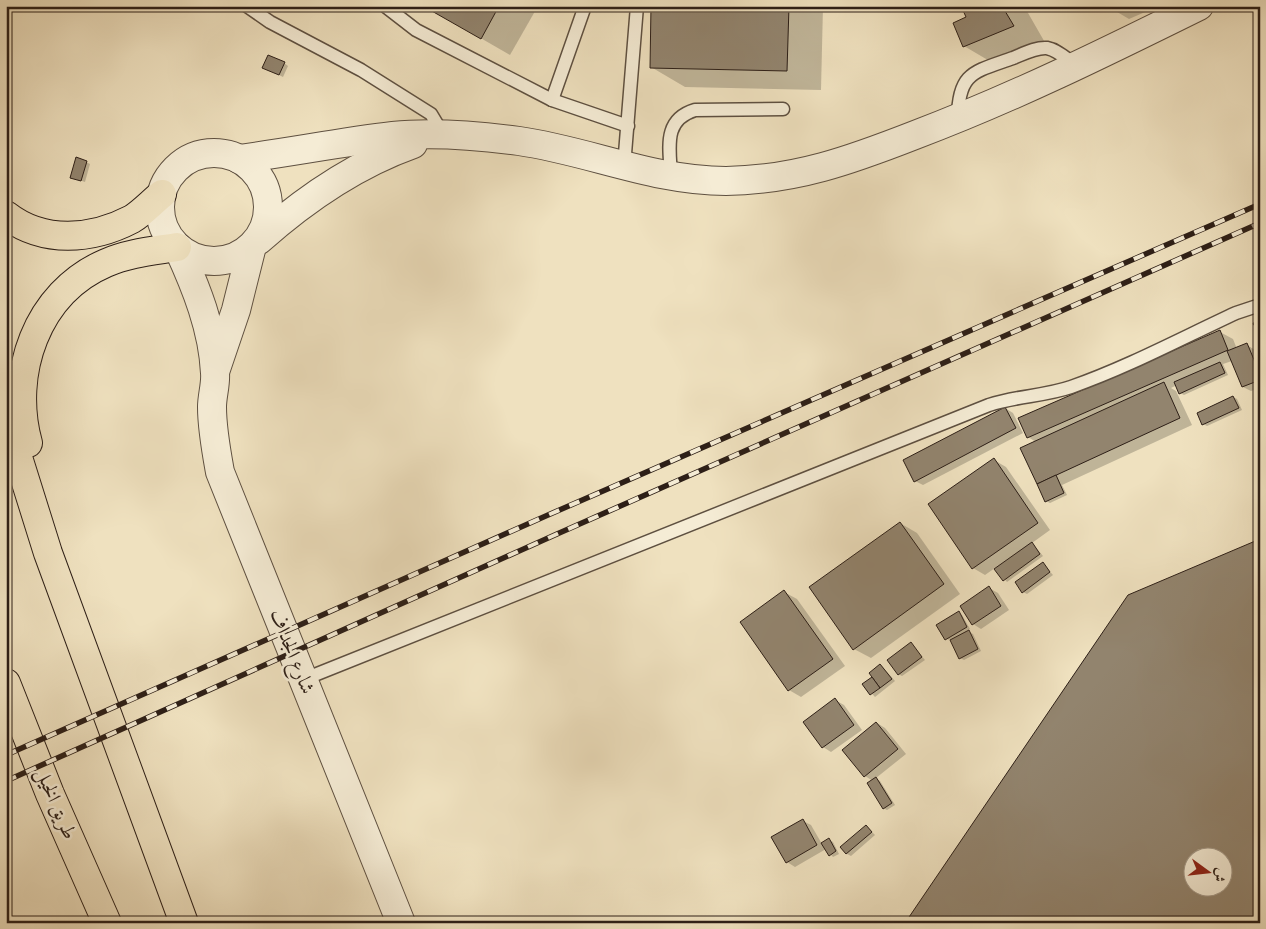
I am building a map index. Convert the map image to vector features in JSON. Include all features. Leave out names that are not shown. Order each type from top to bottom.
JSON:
[{"type":"highway","points":[[6,215],[14,221],[51,236],[95,234],[133,219],[162,194]]},
{"type":"highway","points":[[48,553],[32,460],[23,428],[20,395],[24,362],[36,331],[54,304],[77,281],[105,263],[136,253],[178,248]]},
{"type":"highway","points":[[6,419],[48,553],[184,923]]},
{"type":"highway","name":"طريق الخيل","points":[[6,683],[50,794],[108,923]]},
{"type":"street","points":[[239,159],[395,136],[477,136],[521,141],[671,177],[726,181],[781,177],[835,165],[958,119],[1077,66],[1199,6]]},
{"type":"street","points":[[256,243],[266,222],[268,204],[264,185],[254,170],[239,159],[220,153],[201,154],[183,163],[169,176],[162,194],[160,213],[166,232],[178,248],[192,257],[208,261],[224,261],[240,255],[256,243],[290,212],[352,171],[396,150],[440,136]]},
{"type":"street","name":"شارع الجداف","points":[[256,243],[215,373],[212,406],[220,472],[302,680],[402,923]]},
{"type":"street","name":"شارع الجداف","points":[[178,248],[203,309],[215,373]]},
{"type":"lane","points":[[247,6],[270,22],[361,70],[431,114],[440,136]]},
{"type":"lane","points":[[385,6],[416,30],[552,100],[628,126]]},
{"type":"lane","points":[[552,100],[585,6]]},
{"type":"lane","points":[[624,166],[637,6]]},
{"type":"lane","points":[[958,119],[959,92],[971,75],[979,70],[1041,48],[1054,50],[1077,66]]},
{"type":"lane","points":[[671,177],[671,131],[675,123],[687,112],[695,110],[783,109]]},
{"type":"lane","points":[[302,680],[989,405],[1016,397],[1057,391],[1083,382],[1236,313],[1260,305]]},
{"type":"building","points":[[423,6],[499,6],[481,39]]},
{"type":"building","points":[[651,6],[789,6],[787,71],[650,68]]},
{"type":"building","points":[[961,6],[1002,6],[1014,26],[963,47],[953,23],[966,17]]},
{"type":"building","points":[[268,55],[285,62],[279,75],[262,68]]},
{"type":"building","points":[[76,157],[87,161],[81,181],[70,178]]},
{"type":"building","points":[[1257,318],[1260,319],[1260,332],[1253,324]]},
{"type":"building","points":[[1220,330],[1228,350],[1027,438],[1018,418]]},
{"type":"building","points":[[1247,343],[1260,374],[1260,380],[1242,387],[1227,351]]},
{"type":"building","points":[[1220,362],[1225,373],[1179,394],[1174,382]]},
{"type":"building","points":[[1164,382],[1180,418],[1037,484],[1020,448]]},
{"type":"building","points":[[1233,396],[1239,408],[1202,425],[1197,413]]},
{"type":"building","points":[[1005,407],[1016,428],[914,482],[903,460]]},
{"type":"building","points":[[994,458],[1038,523],[972,569],[928,504]]},
{"type":"building","points":[[1056,475],[1064,493],[1045,502],[1037,484]]},
{"type":"building","points":[[900,522],[944,584],[853,650],[809,587]]},
{"type":"building","points":[[1260,539],[1260,923],[905,923],[1128,595]]},
{"type":"building","points":[[1032,542],[1040,554],[1003,581],[994,569]]},
{"type":"building","points":[[1043,562],[1050,572],[1022,593],[1015,582]]},
{"type":"building","points":[[989,586],[1001,606],[972,625],[960,606]]},
{"type":"building","points":[[784,590],[833,659],[788,691],[740,622]]},
{"type":"building","points":[[959,611],[967,627],[945,640],[936,625]]},
{"type":"building","points":[[969,630],[978,649],[959,659],[950,640]]},
{"type":"building","points":[[911,642],[922,657],[898,675],[887,660]]},
{"type":"building","points":[[880,664],[892,679],[880,688],[869,673]]},
{"type":"building","points":[[872,677],[880,688],[870,695],[862,684]]},
{"type":"building","points":[[835,698],[854,725],[822,748],[803,722]]},
{"type":"building","points":[[876,722],[898,749],[864,777],[842,750]]},
{"type":"building","points":[[876,777],[892,803],[883,809],[867,783]]},
{"type":"building","points":[[803,819],[817,845],[786,863],[771,837]]},
{"type":"building","points":[[866,825],[872,832],[846,854],[840,847]]},
{"type":"building","points":[[829,838],[836,851],[829,856],[821,843]]},
{"type":"railway","points":[[6,755],[548,515],[1260,204]]},
{"type":"railway","points":[[6,781],[557,534],[1260,223]]}]
